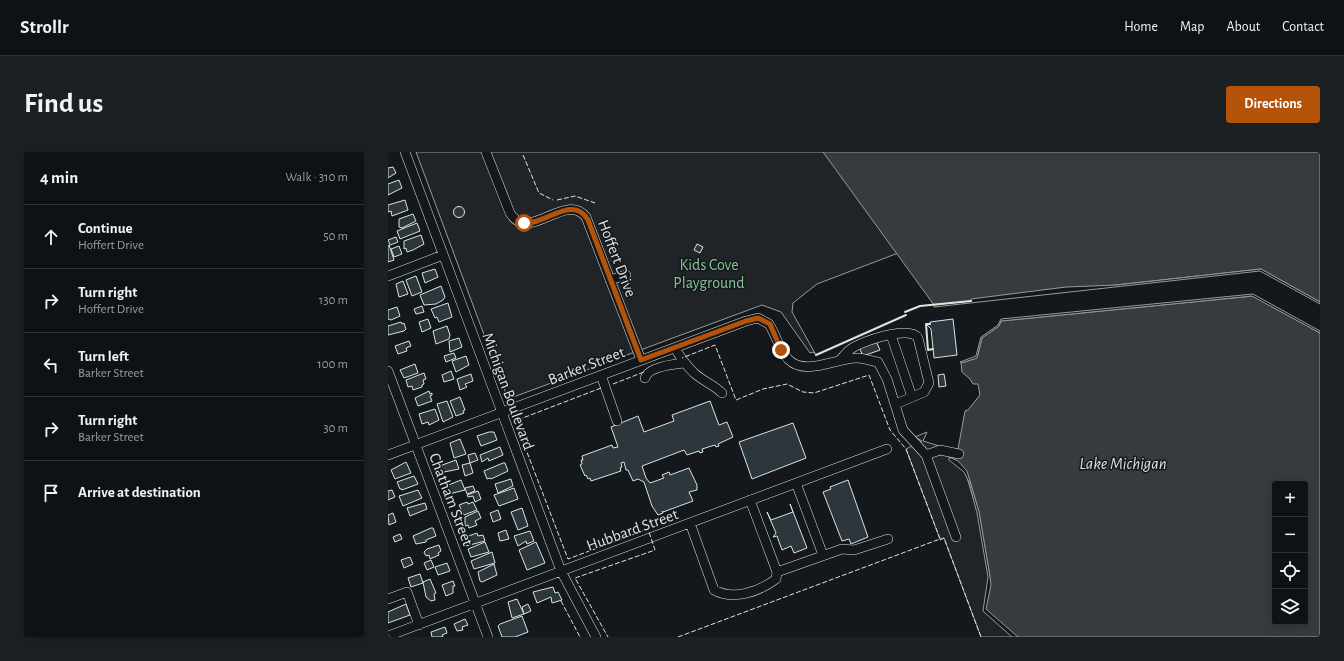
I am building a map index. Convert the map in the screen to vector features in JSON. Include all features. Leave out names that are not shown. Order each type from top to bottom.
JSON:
[{"type":"street","name":"Michigan Boulevard","points":[[405,152],[561,571],[596,637]]},
{"type":"street","name":"Hoffert Drive","points":[[486,152],[510,213],[519,222],[534,222],[570,209],[583,213],[588,220],[641,360]]},
{"type":"street","points":[[388,276],[443,255]]},
{"type":"street","points":[[610,280],[626,275]]},
{"type":"street","name":"Barker Street","points":[[388,455],[641,360],[758,318],[770,324],[781,350],[789,360],[796,365],[814,367],[840,360]]},
{"type":"street","points":[[840,360],[850,349],[891,335],[907,332],[914,333],[918,338],[928,383],[924,392],[896,404]]},
{"type":"street","points":[[891,335],[912,397]]},
{"type":"street","points":[[675,348],[684,363],[695,374],[714,385],[722,393]]},
{"type":"street","points":[[840,360],[858,358],[878,362],[887,379],[903,430],[926,454],[956,538]]},
{"type":"street","points":[[645,378],[649,372],[662,367],[671,364],[684,363]]},
{"type":"street","name":"Chatham Street","points":[[388,371],[488,637]]},
{"type":"street","points":[[601,375],[617,421]]},
{"type":"street","name":"Hubbard Street","points":[[388,636],[887,449]]},
{"type":"street","points":[[926,454],[940,450],[959,454]]},
{"type":"street","points":[[796,483],[823,555]]},
{"type":"street","points":[[690,523],[714,590],[721,594],[746,593],[767,586],[776,579],[777,572],[750,500]]},
{"type":"street","points":[[777,572],[842,549],[854,550],[888,539]]},
{"type":"street","points":[[388,599],[407,592],[419,625]]},
{"type":"green space","name":"Kids Cove Playground","points":[[416,152],[830,152],[906,250],[817,284],[793,303],[792,312],[816,355],[813,352],[810,353],[781,312],[762,305],[508,399]]},
{"type":"green space","points":[[927,432],[923,441],[952,450],[965,471],[1015,637],[981,637],[944,538],[940,539],[906,449],[922,441],[915,437]]},
{"type":"water","points":[[823,152],[1320,152],[1320,302],[1261,269],[934,305]]},
{"type":"water","name":"Lake Michigan","points":[[1253,296],[1320,333],[1320,637],[1015,637],[985,610],[990,577],[979,512],[970,481],[965,471],[951,459],[952,450],[958,449],[965,411],[968,410],[980,395],[978,384],[973,384],[962,372],[961,363],[977,358],[982,338],[999,326],[1001,321]]},
{"type":"pier","points":[[1261,269],[1320,302],[1320,304],[1260,271],[934,307],[934,305],[971,301],[971,299],[1066,287],[1117,285]]},
{"type":"pier","points":[[1253,294],[1320,331],[1320,333],[1252,296],[1001,321],[999,326],[982,338],[977,358],[961,363],[960,362],[976,356],[981,337],[998,325],[1001,319]]},
{"type":"pier","points":[[949,457],[958,461],[967,471],[979,512],[991,585],[986,609],[1018,637],[1012,637],[983,611],[988,577],[977,513],[969,482],[964,472],[949,460]]},
{"type":"building","points":[[393,167],[396,173],[388,178],[388,168]]},
{"type":"building","points":[[399,180],[402,188],[388,195],[388,184]]},
{"type":"building","points":[[405,200],[408,210],[392,216],[391,211],[388,212],[388,205]]},
{"type":"building","points":[[457,207],[461,207],[463,208],[463,216],[457,217],[454,214],[454,210]]},
{"type":"building","points":[[413,214],[416,221],[402,228],[399,227],[399,219]]},
{"type":"building","points":[[417,223],[420,231],[400,239],[397,231]]},
{"type":"building","points":[[421,235],[424,244],[407,252],[406,248],[404,249],[404,241]]},
{"type":"building","points":[[396,237],[398,242],[390,245],[388,240]]},
{"type":"building","points":[[697,244],[703,247],[700,253],[694,250]]},
{"type":"building","points":[[389,245],[394,260],[388,262],[388,246]]},
{"type":"building","points":[[399,246],[402,254],[394,257],[391,249]]},
{"type":"building","points":[[435,269],[438,277],[425,283],[422,273]]},
{"type":"building","points":[[416,276],[422,292],[412,296],[406,280]]},
{"type":"building","points":[[403,281],[408,294],[399,297],[396,284]]},
{"type":"building","points":[[441,286],[445,297],[443,300],[436,304],[424,305],[420,295]]},
{"type":"building","points":[[448,303],[452,317],[439,322],[437,317],[435,318],[431,309]]},
{"type":"building","points":[[422,306],[424,312],[416,314],[414,309]]},
{"type":"building","points":[[397,307],[400,316],[391,320],[388,319],[388,310]]},
{"type":"building","points":[[428,319],[431,328],[422,332],[419,322]]},
{"type":"building","points":[[953,319],[957,355],[934,358],[931,329],[927,325],[930,324],[930,322]]},
{"type":"building","points":[[401,322],[402,324],[404,323],[406,329],[404,331],[388,335],[388,326]]},
{"type":"building","points":[[447,326],[450,335],[449,339],[436,344],[433,331]]},
{"type":"building","points":[[459,338],[462,347],[450,352],[449,341]]},
{"type":"building","points":[[409,341],[411,346],[406,348],[407,351],[398,354],[395,346]]},
{"type":"building","points":[[876,341],[880,350],[863,356],[859,347]]},
{"type":"building","points":[[454,353],[456,358],[446,362],[444,356]]},
{"type":"building","points":[[466,356],[469,365],[456,372],[452,361]]},
{"type":"building","points":[[415,364],[418,373],[404,378],[400,370]]},
{"type":"building","points":[[451,371],[454,379],[444,382],[442,375]]},
{"type":"building","points":[[424,373],[426,379],[423,380],[424,384],[422,387],[413,390],[412,386],[408,387],[406,380]]},
{"type":"building","points":[[471,374],[473,381],[465,384],[467,387],[460,390],[457,379]]},
{"type":"building","points":[[944,374],[946,386],[939,387],[938,375]]},
{"type":"building","points":[[429,391],[430,394],[432,393],[430,396],[432,401],[418,406],[415,398]]},
{"type":"building","points":[[460,397],[465,410],[463,411],[464,413],[456,416],[450,401]]},
{"type":"building","points":[[447,401],[453,417],[443,422],[437,404]]},
{"type":"building","points":[[710,401],[719,425],[727,422],[733,437],[718,444],[719,446],[716,447],[715,445],[702,449],[703,452],[700,453],[699,451],[687,455],[684,450],[642,466],[646,478],[650,483],[664,478],[662,475],[669,472],[670,475],[689,468],[697,485],[697,490],[689,492],[693,501],[663,512],[662,511],[663,513],[658,515],[652,506],[644,482],[638,479],[633,481],[628,470],[626,470],[624,462],[621,463],[621,471],[591,481],[590,478],[588,479],[586,475],[585,476],[580,465],[582,464],[581,460],[583,460],[582,456],[612,445],[613,448],[618,447],[611,427],[638,416],[644,432],[674,421],[672,415]]},
{"type":"building","points":[[435,409],[439,420],[429,425],[428,422],[422,424],[419,414]]},
{"type":"building","points":[[793,423],[806,458],[752,479],[739,442]]},
{"type":"building","points":[[494,432],[497,440],[481,446],[477,436]]},
{"type":"building","points":[[460,439],[466,454],[454,458],[450,443]]},
{"type":"building","points":[[500,447],[503,455],[489,461],[488,458],[482,462],[480,455]]},
{"type":"building","points":[[475,453],[478,460],[470,463],[468,455]]},
{"type":"building","points":[[456,460],[459,469],[439,473],[437,467]]},
{"type":"building","points":[[406,462],[411,473],[395,479],[391,470]]},
{"type":"building","points":[[470,463],[473,473],[465,476],[462,465]]},
{"type":"building","points":[[505,463],[508,471],[491,479],[487,479],[484,471]]},
{"type":"building","points":[[414,476],[418,484],[402,490],[400,489],[397,482]]},
{"type":"building","points":[[511,479],[513,486],[498,493],[495,484]]},
{"type":"building","points":[[461,480],[465,490],[449,494],[446,486]]},
{"type":"building","points":[[848,480],[868,537],[851,544],[849,539],[842,541],[823,492],[831,489],[830,487]]},
{"type":"building","points":[[473,486],[475,491],[467,494],[465,488]]},
{"type":"building","points":[[514,488],[518,499],[499,506],[494,495]]},
{"type":"building","points":[[392,490],[395,497],[388,500],[388,491]]},
{"type":"building","points":[[418,490],[422,498],[403,506],[399,496]]},
{"type":"building","points":[[478,491],[481,499],[475,502],[473,496],[468,497],[467,495]]},
{"type":"building","points":[[467,502],[468,504],[473,502],[477,510],[464,515],[459,505]]},
{"type":"building","points":[[425,503],[427,509],[410,516],[407,508]]},
{"type":"building","points":[[790,504],[807,548],[794,553],[791,546],[782,550],[777,536],[773,537],[776,533],[767,512],[771,520],[793,512]]},
{"type":"building","points":[[522,508],[528,526],[518,530],[511,512]]},
{"type":"building","points":[[498,510],[501,519],[493,522],[490,513]]},
{"type":"building","points":[[478,511],[481,518],[475,521],[477,525],[469,528],[468,525],[465,526],[465,517]]},
{"type":"building","points":[[393,513],[396,522],[389,525],[388,515]]},
{"type":"building","points":[[433,528],[436,536],[426,540],[426,542],[416,544],[413,536]]},
{"type":"building","points":[[506,530],[509,539],[500,541],[498,533]]},
{"type":"building","points":[[530,531],[534,541],[527,544],[526,541],[518,546],[514,536]]},
{"type":"building","points":[[477,533],[478,536],[483,535],[485,541],[466,546],[463,538]]},
{"type":"building","points":[[400,534],[402,539],[395,542],[393,537]]},
{"type":"building","points":[[485,542],[489,552],[471,557],[468,549]]},
{"type":"building","points":[[536,542],[545,563],[527,570],[519,550]]},
{"type":"building","points":[[439,545],[441,551],[438,553],[439,555],[430,559],[429,555],[426,556],[424,552],[427,549]]},
{"type":"building","points":[[492,552],[495,563],[474,569],[471,561]]},
{"type":"building","points":[[410,557],[413,564],[404,568],[401,560]]},
{"type":"building","points":[[431,560],[434,567],[427,570],[424,563]]},
{"type":"building","points":[[447,563],[450,571],[438,575],[435,567]]},
{"type":"building","points":[[494,564],[497,575],[482,582],[480,581],[478,572]]},
{"type":"building","points":[[420,574],[423,583],[411,587],[408,578]]},
{"type":"building","points":[[430,579],[436,593],[434,594],[435,600],[431,601],[426,597],[423,582]]},
{"type":"building","points":[[453,581],[455,586],[453,586],[453,593],[446,596],[442,585]]},
{"type":"building","points":[[553,587],[555,593],[558,592],[562,600],[552,603],[551,597],[537,603],[533,592]]},
{"type":"building","points":[[517,599],[524,614],[512,618],[508,602]]},
{"type":"building","points":[[406,604],[410,615],[388,623],[388,612]]},
{"type":"building","points":[[528,604],[531,611],[524,614],[522,607]]},
{"type":"building","points":[[522,616],[528,632],[515,637],[502,637],[498,626]]},
{"type":"building","points":[[465,619],[468,625],[462,627],[463,630],[457,631],[454,624]]},
{"type":"building","points":[[445,627],[447,633],[442,635],[443,637],[432,637],[431,632]]},
{"type":"fence","points":[[523,155],[539,193],[553,200]]},
{"type":"fence","points":[[557,200],[575,196],[595,203]]},
{"type":"fence","points":[[678,637],[940,539],[906,449],[890,430],[869,375],[814,393],[803,392],[787,384],[763,389],[736,400],[715,345],[682,358]]},
{"type":"fence","points":[[613,384],[644,372]]},
{"type":"fence","points":[[601,388],[515,421],[568,559],[648,529],[655,550],[575,578],[608,637]]},
{"type":"fence","points":[[940,540],[944,538],[981,637]]},
{"type":"fence","points":[[561,601],[580,637]]},
{"type":"wall","points":[[905,312],[920,306],[971,301]]},
{"type":"wall","points":[[816,355],[906,315]]},
{"type":"wall","points":[[930,324],[926,324],[928,350],[933,349]]},
{"type":"route","points":[[524,223],[529,224],[564,210],[570,209],[583,213],[588,220],[641,360],[746,321],[758,318],[764,319],[770,324],[781,350]]}]
